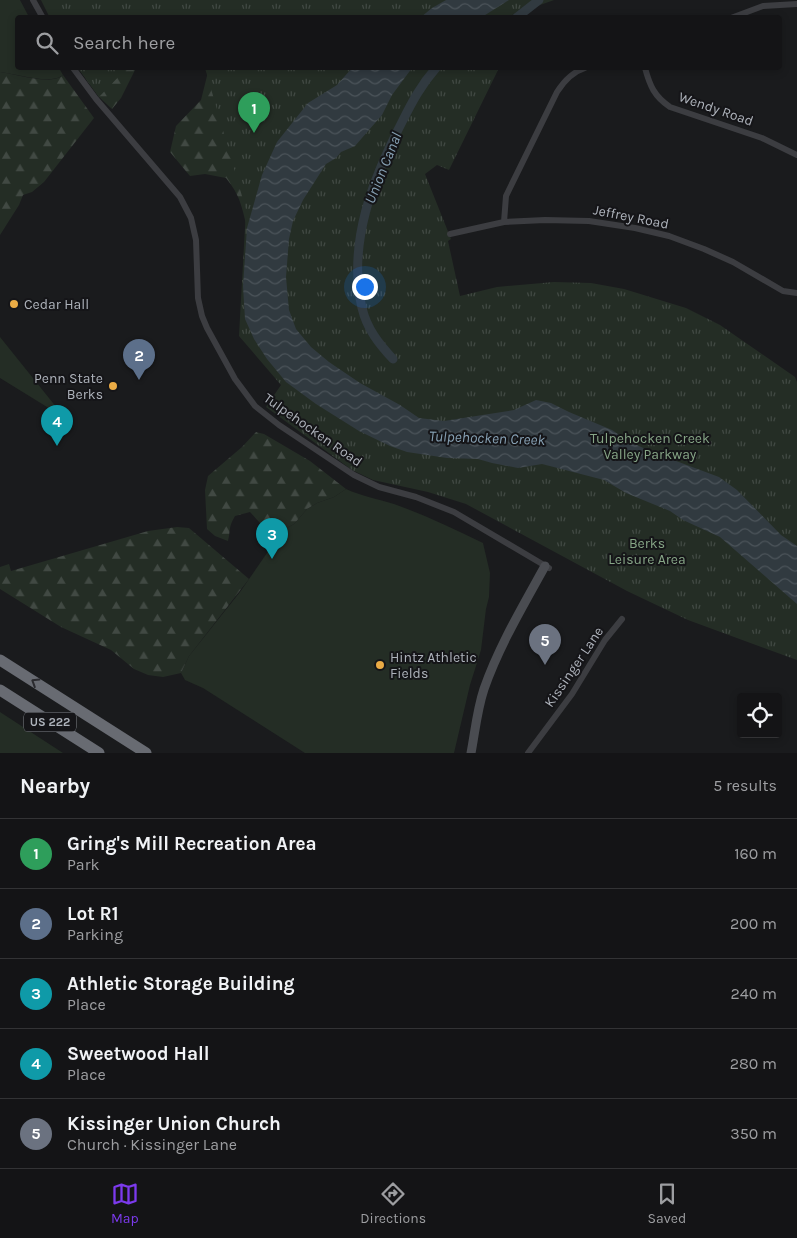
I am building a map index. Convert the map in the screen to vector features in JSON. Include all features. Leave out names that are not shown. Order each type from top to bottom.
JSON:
[{"type":"highway","name":"US 222","points":[[0,660],[71,705],[158,753]]},
{"type":"highway","name":"US 222","points":[[0,690],[99,753]]},
{"type":"highway","points":[[71,705],[146,753]]},
{"type":"street","points":[[33,0],[41,15]]},
{"type":"street","points":[[739,15],[763,6],[797,4]]},
{"type":"street","name":"Tulpehocken Road","points":[[74,70],[96,99],[186,206],[196,240],[198,298],[202,316],[235,378],[255,406],[279,425],[354,475],[379,486],[416,496],[454,512],[547,567]]},
{"type":"street","points":[[504,222],[506,196],[556,92],[574,73],[581,70]]},
{"type":"street","name":"Wendy Road","points":[[646,70],[653,91],[660,100],[670,107],[762,138],[797,155]]},
{"type":"street","name":"Jeffrey Road","points":[[450,234],[504,222],[580,220],[605,223],[653,232],[704,249],[733,262],[778,288],[789,293],[797,293]]},
{"type":"street","points":[[471,753],[479,708],[491,670],[504,641],[547,567]]},
{"type":"street","name":"Kissinger Lane","points":[[528,753],[572,694],[605,640],[622,619]]},
{"type":"green space","points":[[0,0],[20,0],[28,15],[15,15],[15,70],[60,70],[63,75],[58,78],[42,79],[0,72]]},
{"type":"green space","points":[[41,0],[554,0],[512,15],[48,15]]},
{"type":"green space","points":[[79,70],[135,70],[121,98],[112,109],[99,97]]},
{"type":"green space","points":[[79,70],[125,70],[99,97]]},
{"type":"green space","name":"Tulpehocken Creek Valley Parkway","points":[[206,70],[498,70],[449,170],[437,165],[425,174],[451,239],[448,241],[460,296],[497,287],[554,282],[591,283],[624,289],[686,308],[720,325],[795,377],[797,382],[797,660],[688,620],[627,591],[466,504],[428,492],[373,480],[352,470],[266,407],[281,385],[239,336],[246,210]]},
{"type":"green space","points":[[208,70],[351,70],[247,228],[242,207],[226,178],[205,174],[190,176],[170,152],[176,126],[201,100]]},
{"type":"green space","points":[[0,72],[42,79],[58,78],[63,75],[94,118],[44,182],[32,192],[23,195],[19,205],[0,235]]},
{"type":"green space","points":[[0,337],[61,413],[60,415],[0,378]]},
{"type":"green space","points":[[256,432],[264,434],[310,461],[346,489],[334,497],[307,509],[294,524],[283,530],[272,545],[260,533],[260,523],[250,512],[235,516],[230,526],[228,541],[215,536],[207,529],[205,490],[208,476],[242,447]]},
{"type":"green space","points":[[346,489],[406,508],[483,543],[490,573],[489,597],[481,650],[470,685],[454,753],[305,753],[203,688],[185,680],[181,673],[189,656],[240,592],[283,530],[294,524],[307,509],[334,497]]},
{"type":"green space","points":[[177,527],[189,528],[249,579],[189,656],[181,673],[163,677],[148,675],[134,669],[111,650],[61,627],[0,589],[0,567],[9,564],[11,571],[148,531]]},
{"type":"green space","points":[[0,712],[63,753],[0,753]]},
{"type":"water","points":[[446,0],[509,0],[485,15],[423,15]]},
{"type":"water","name":"Tulpehocken Creek","points":[[350,70],[411,70],[392,95],[382,115],[355,146],[341,152],[336,158],[326,164],[303,200],[293,221],[289,239],[286,277],[289,310],[296,329],[311,347],[360,383],[419,418],[444,421],[514,410],[536,400],[551,403],[612,430],[628,441],[652,452],[719,477],[737,490],[781,535],[797,546],[797,604],[720,537],[683,520],[670,511],[626,493],[604,480],[542,464],[518,468],[478,459],[447,458],[407,452],[359,431],[316,404],[286,382],[267,359],[254,339],[245,319],[243,286],[247,228],[262,175],[277,142],[308,103],[337,85]]},
{"type":"waterway","name":"Union Canal","points":[[520,15],[539,0]]},
{"type":"waterway","name":"Union Canal","points":[[393,359],[374,336],[362,308],[358,284],[360,236],[373,189],[391,143],[417,94],[434,70]]},
{"type":"place","name":"Gring's Mill Recreation Area","points":[[254,133]]},
{"type":"place","name":"Cedar Hall","points":[[14,304]]},
{"type":"place","name":"Lot R1","points":[[139,380]]},
{"type":"place","name":"Penn State Berks","points":[[113,386]]},
{"type":"place","name":"Sweetwood Hall","points":[[57,446]]},
{"type":"place","name":"Athletic Storage Building","points":[[272,559]]},
{"type":"place","name":"Hintz Athletic Fields","points":[[380,665]]},
{"type":"place","name":"Kissinger Union Church","points":[[545,665]]},
{"type":"park label","name":"Berks Leisure Area","points":[[647,552]]}]
